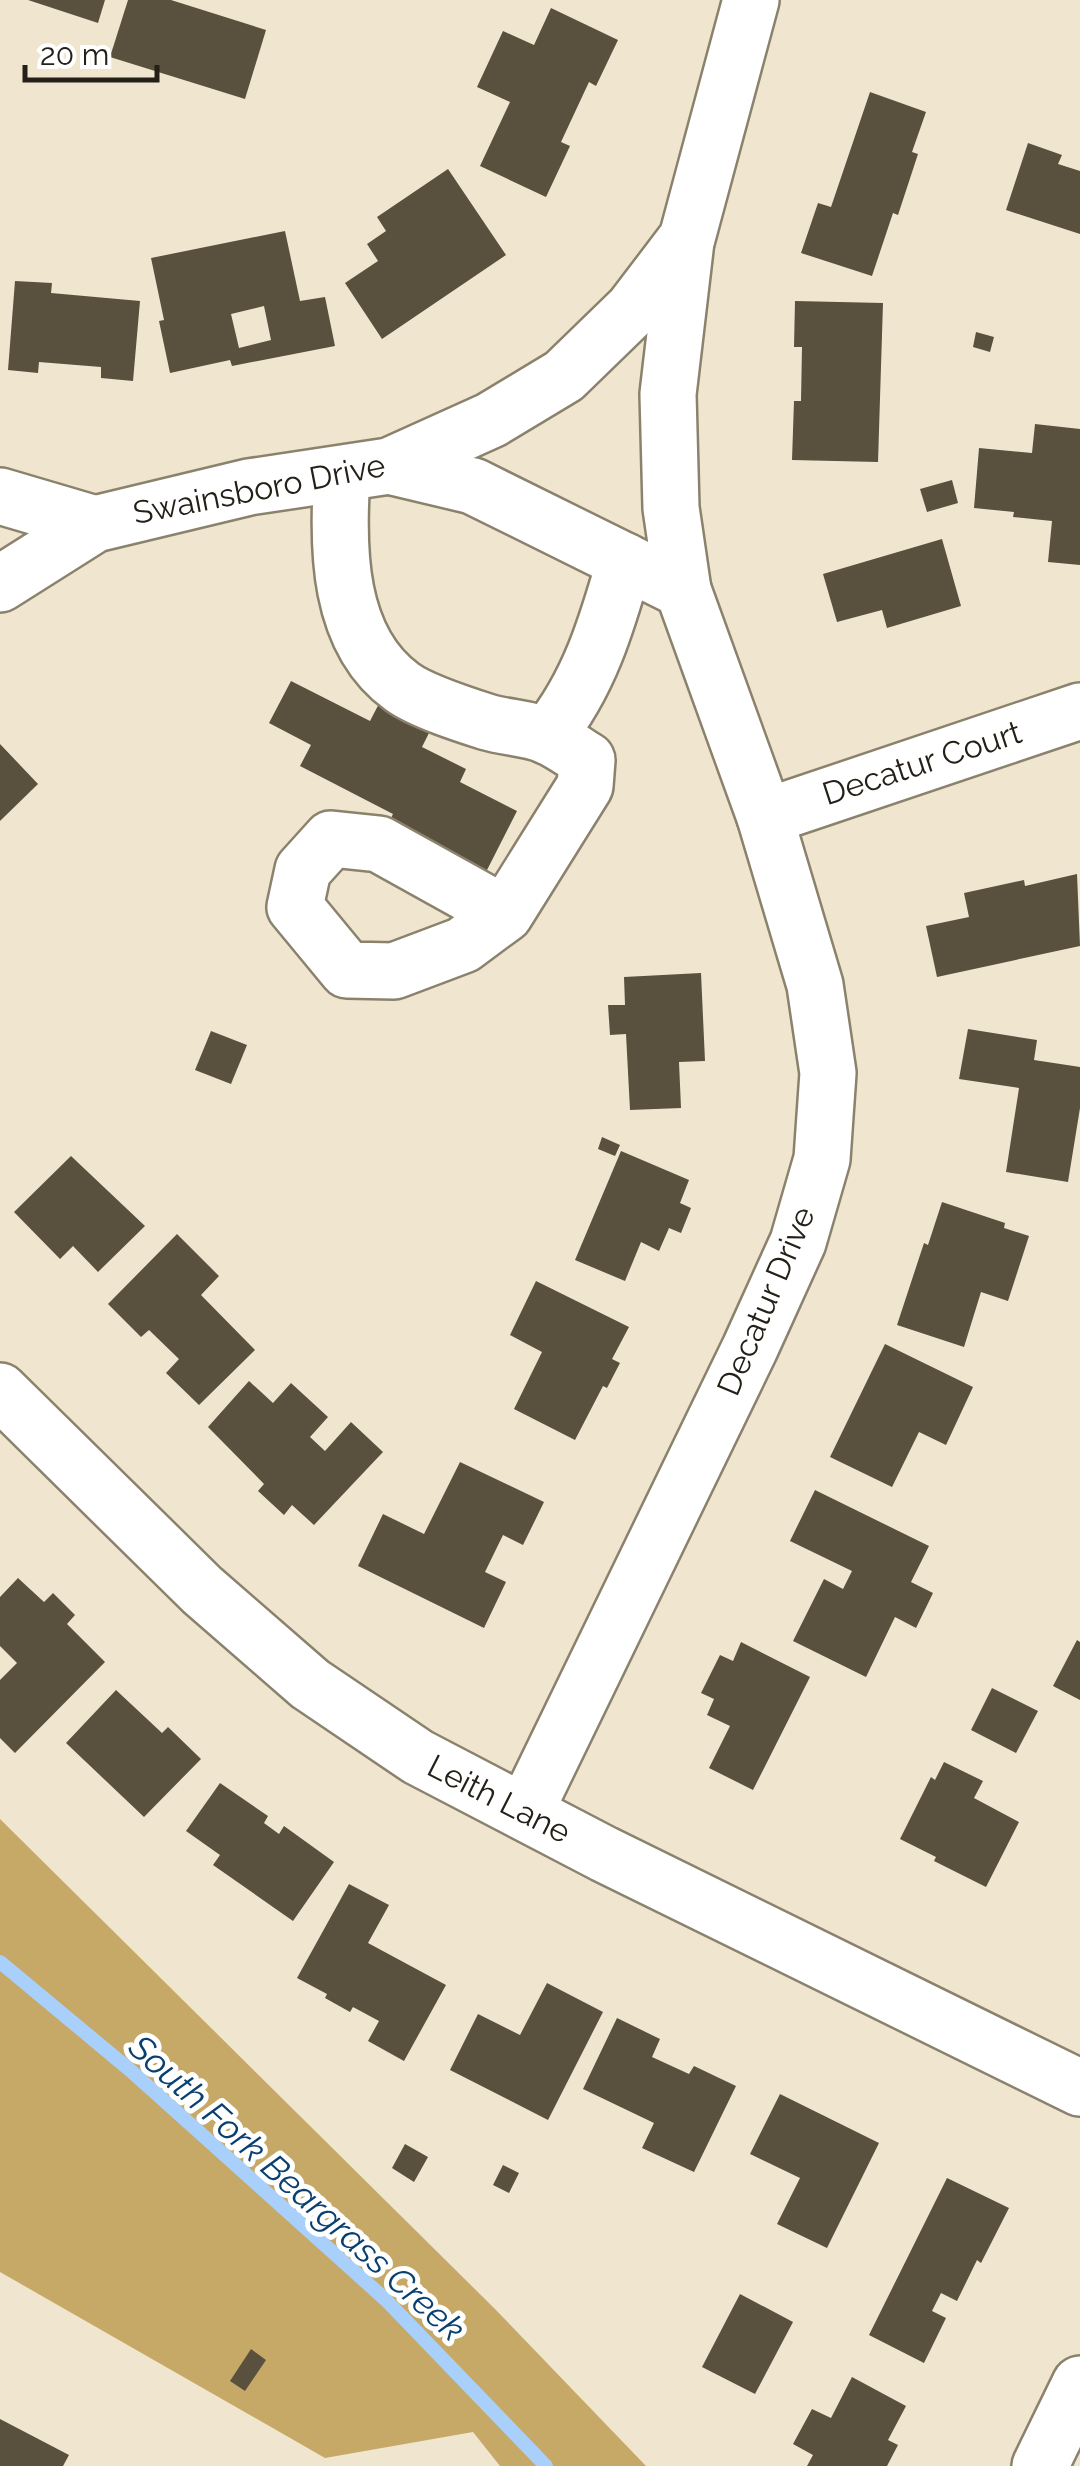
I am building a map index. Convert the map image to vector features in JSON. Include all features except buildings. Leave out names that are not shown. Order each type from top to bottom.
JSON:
[{"type":"street","name":"Swainsboro Drive","points":[[0,584],[95,524],[249,487],[365,470],[491,420],[564,376],[633,309],[687,238],[751,0]]},
{"type":"street","name":"Decatur Drive","points":[[525,1812],[750,1348],[798,1242],[822,1159],[828,1073],[815,985],[765,817],[682,590],[671,508],[668,394],[687,238]]},
{"type":"street","points":[[506,914],[585,786],[587,760],[547,736],[486,722],[404,689],[385,672],[360,637],[346,592],[338,535],[365,470],[473,486],[682,590]]},
{"type":"street","points":[[0,496],[95,524]]},
{"type":"street","points":[[547,736],[570,708],[604,634],[626,561]]},
{"type":"street","name":"Decatur Court","points":[[765,817],[1080,711]]},
{"type":"street","name":"Leith Lane","points":[[0,1391],[202,1590],[310,1684],[418,1757],[1080,2088]]},
{"type":"street","points":[[1040,2466],[1080,2384]]},
{"type":"shaded area","points":[[0,1819],[495,2309],[646,2466],[500,2466],[473,2432],[325,2458],[0,2272]]},
{"type":"waterway","name":"South Fork Beargrass Creek","points":[[0,1962],[130,2070],[386,2300],[546,2466]]}]
